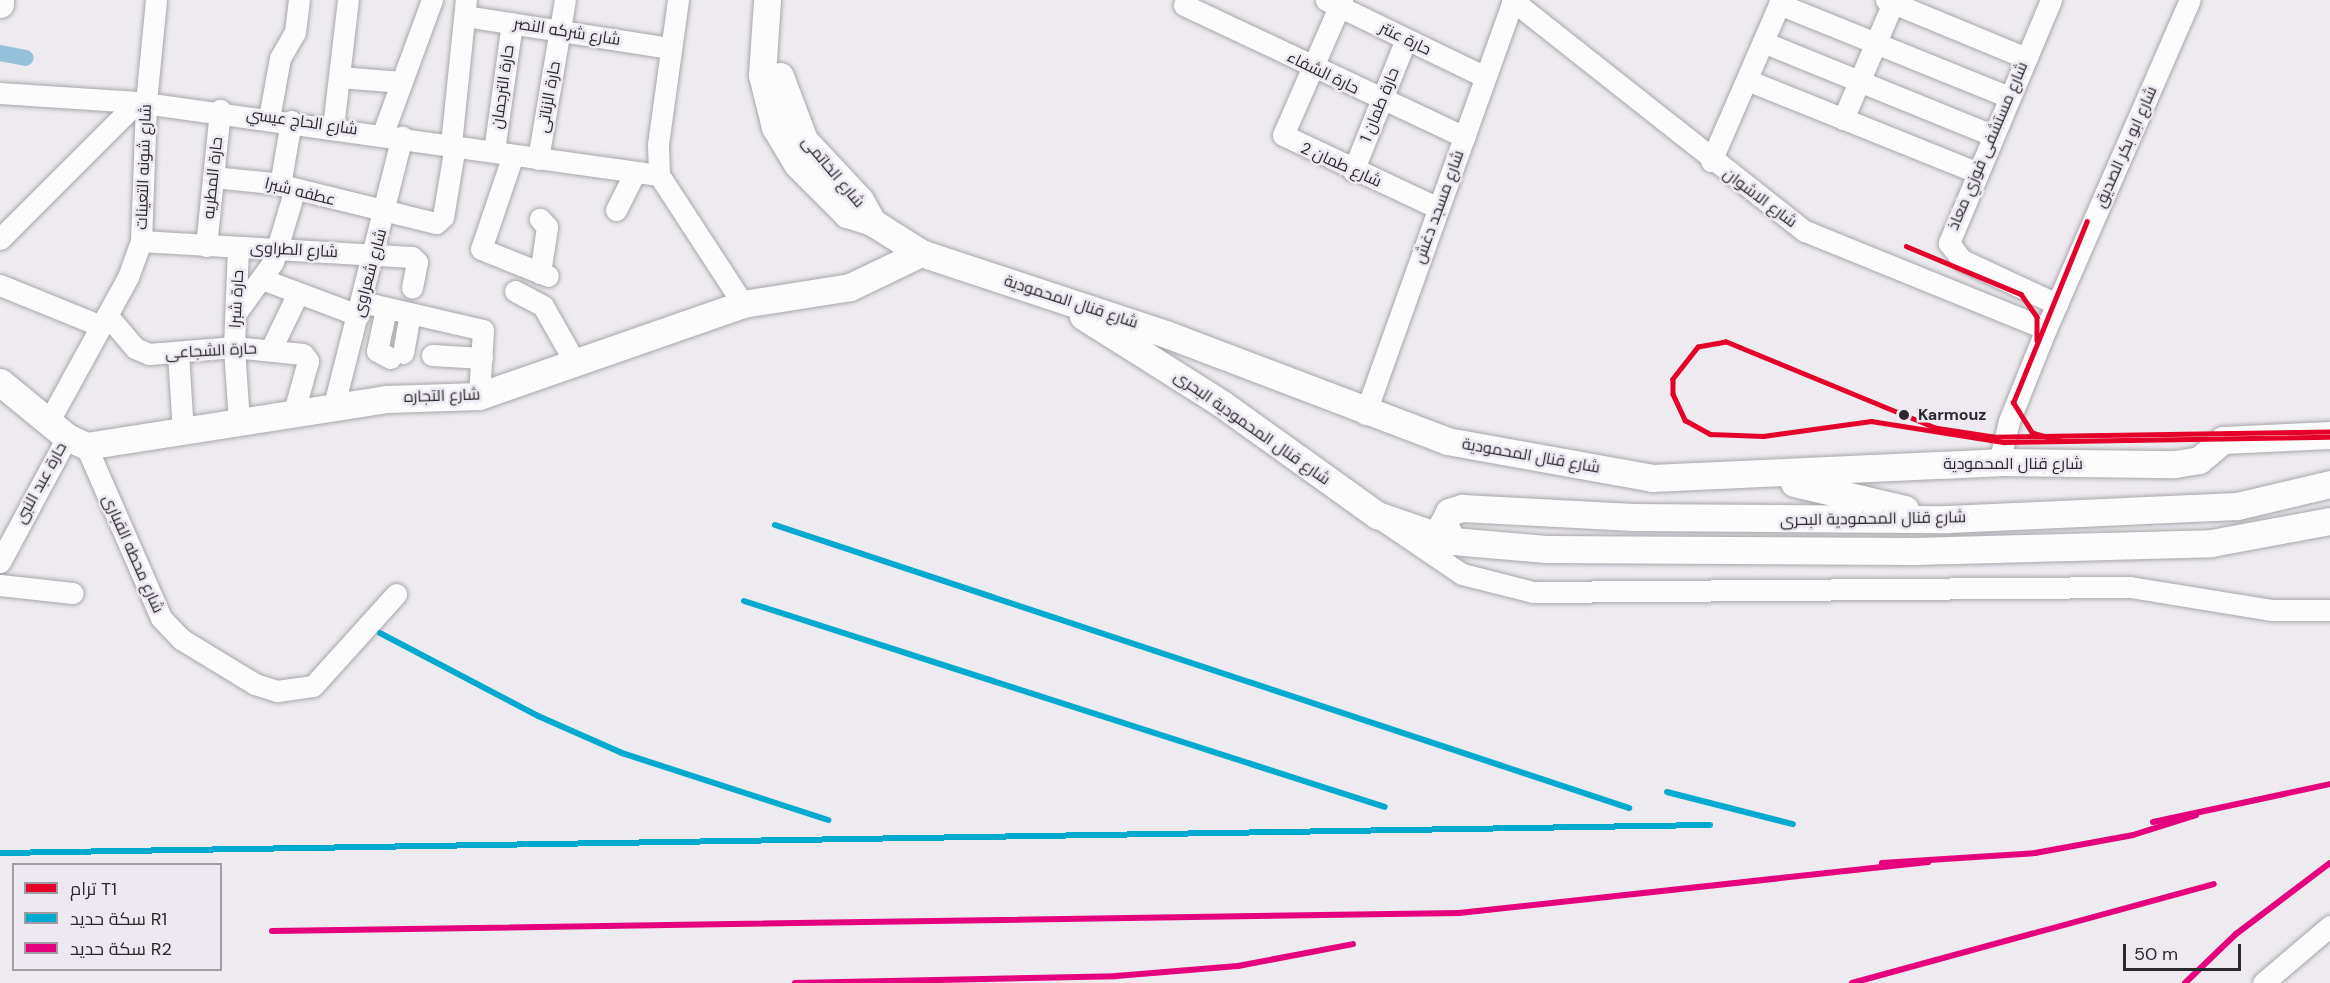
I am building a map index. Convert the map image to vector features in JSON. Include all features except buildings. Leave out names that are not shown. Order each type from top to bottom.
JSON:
[{"type":"main road","name":"شارع الخاتمى","points":[[767,0],[762,75],[775,127],[796,164],[837,207],[872,222]]},
{"type":"main road","name":"شارع الخاتمى","points":[[784,0],[778,42],[788,108],[804,140],[860,200],[872,222]]},
{"type":"main road","name":"شارع قنال المحمودية","points":[[872,222],[921,253],[1225,355],[1365,414],[1448,441],[1594,464],[1632,477],[1761,475],[2000,462],[2175,464],[2199,460],[2223,440],[2330,435]]},
{"type":"main road","name":"شارع التجاره","points":[[67,434],[183,432],[404,397],[479,396],[743,304],[850,287],[921,253]]},
{"type":"main road","name":"شارع قنال المحمودية البحرى","points":[[1057,299],[1222,404],[1377,514],[1453,541],[1545,549],[1914,551],[2211,543],[2330,521]]},
{"type":"main road","points":[[0,382],[67,434]]},
{"type":"main road","points":[[1761,475],[1948,519]]},
{"type":"main road","name":"شارع قنال المحمودية البحرى","points":[[1453,541],[1443,524],[1449,512],[1462,507],[1633,517],[1948,519],[2237,506],[2330,484]]},
{"type":"street","name":"شارع شونه التعينات","points":[[67,434],[104,321],[141,241],[142,102],[156,0]]},
{"type":"street","points":[[269,118],[280,58],[296,32],[299,0]]},
{"type":"street","points":[[333,127],[348,0]]},
{"type":"street","name":"شارع شعراوى","points":[[333,409],[387,212],[392,135],[414,25],[432,0]]},
{"type":"street","name":"حارة الزناتى","points":[[538,159],[565,0]]},
{"type":"street","points":[[678,0],[670,48],[659,175],[743,304]]},
{"type":"street","name":"شارع الاشوان","points":[[1513,0],[1534,8],[1711,161],[1819,239],[2046,329]]},
{"type":"street","name":"شارع مسجد دغش","points":[[1365,414],[1513,0]]},
{"type":"street","name":"شارع مستشفى فوزي معاذ","points":[[1962,260],[1952,251],[1950,236],[2051,0]]},
{"type":"street","name":"شارع ابو بكر الصديق","points":[[2000,462],[2009,421],[2046,329],[2190,0]]},
{"type":"street","points":[[1843,119],[1876,43],[1889,1],[2026,58]]},
{"type":"street","name":"حارة عنتر","points":[[1335,2],[1485,77]]},
{"type":"street","name":"شارع طمان 2","points":[[1335,2],[1283,135],[1353,171],[1438,208]]},
{"type":"street","points":[[1711,161],[1780,2],[2009,97]]},
{"type":"street","name":"حارة الشفاء","points":[[1184,5],[1311,68],[1464,137]]},
{"type":"street","points":[[453,145],[466,8]]},
{"type":"street","name":"شارع شركه النصر","points":[[466,8],[512,23],[670,48]]},
{"type":"street","name":"حارة الترجمان","points":[[512,23],[504,153],[481,249],[544,274],[547,227],[540,219]]},
{"type":"street","name":"حارة طمان 1","points":[[1353,171],[1406,39]]},
{"type":"street","points":[[1763,42],[1992,135]]},
{"type":"street","points":[[339,77],[402,82]]},
{"type":"street","points":[[1747,80],[1976,172]]},
{"type":"street","name":"شارع الحاج عيسي","points":[[0,93],[142,102],[220,110],[538,159],[659,175]]},
{"type":"street","points":[[0,239],[142,102]]},
{"type":"street","name":"حارة المطريه","points":[[206,246],[220,110]]},
{"type":"street","points":[[238,310],[262,279],[278,250],[287,189],[291,121]]},
{"type":"street","name":"عطفه شبرا","points":[[213,177],[287,189],[387,212],[440,221],[453,145]]},
{"type":"street","points":[[616,210],[635,171]]},
{"type":"street","name":"شارع الطراوى","points":[[141,241],[415,258],[412,288]]},
{"type":"street","name":"حارة شبرا","points":[[238,248],[238,310],[234,347],[239,423]]},
{"type":"street","points":[[1950,291],[1962,260],[2057,304]]},
{"type":"street","points":[[262,279],[298,293],[360,309],[386,309],[483,330],[479,396]]},
{"type":"street","points":[[0,285],[104,321]]},
{"type":"street","points":[[515,291],[543,306],[576,364]]},
{"type":"street","points":[[271,349],[298,293]]},
{"type":"street","points":[[386,309],[376,351],[396,356],[410,314]]},
{"type":"street","name":"حارة الشجاعى","points":[[104,321],[141,352],[178,353],[234,347],[303,354],[308,361],[293,415]]},
{"type":"street","points":[[178,353],[183,432]]},
{"type":"street","points":[[432,355],[482,358]]},
{"type":"street","name":"حارة عبد النبى","points":[[1,554],[67,434]]},
{"type":"street","name":"شارع محطه القبارى","points":[[67,434],[161,618],[182,639],[255,684],[277,691],[313,686],[396,594]]},
{"type":"street","points":[[1377,514],[1417,548],[1462,574],[1533,592],[2130,587],[2272,610],[2330,610]]},
{"type":"street","points":[[0,585],[73,593]]},
{"type":"street","points":[[2263,983],[2330,926]]},
{"type":"waterway","points":[[0,53],[26,58]]},
{"type":"tram line","name":"T1","points":[[2060,441],[2032,433],[2013,403],[2087,221]]},
{"type":"tram line","name":"T1","points":[[1906,246],[2021,294],[2037,317],[2037,340]]},
{"type":"tram line","name":"T1","points":[[2330,432],[1993,437],[1935,428],[1726,342],[1698,347],[1673,379],[1673,394],[1685,420],[1710,434],[1763,436],[1871,421],[2004,442],[2330,437]]},
{"type":"rail line","name":"R1","points":[[775,525],[1629,808]]},
{"type":"rail line","name":"R1","points":[[744,601],[1385,807]]},
{"type":"rail line","name":"R1","points":[[380,633],[538,716],[622,753],[828,820]]},
{"type":"rail line","name":"R2","points":[[2153,822],[2330,784]]},
{"type":"rail line","name":"R1","points":[[1667,792],[1793,824]]},
{"type":"rail line","name":"R2","points":[[1882,863],[2035,853],[2133,835],[2196,815]]},
{"type":"rail line","name":"R1","points":[[0,853],[1710,825]]},
{"type":"rail line","name":"R2","points":[[272,931],[1459,913],[1928,862]]},
{"type":"rail line","name":"R2","points":[[2185,983],[2236,934],[2330,863]]},
{"type":"rail line","name":"R2","points":[[1852,983],[2214,884]]},
{"type":"rail line","name":"R2","points":[[795,983],[1116,976],[1238,966],[1353,944]]},
{"type":"place","name":"Karmouz","points":[[1904,415]]}]
